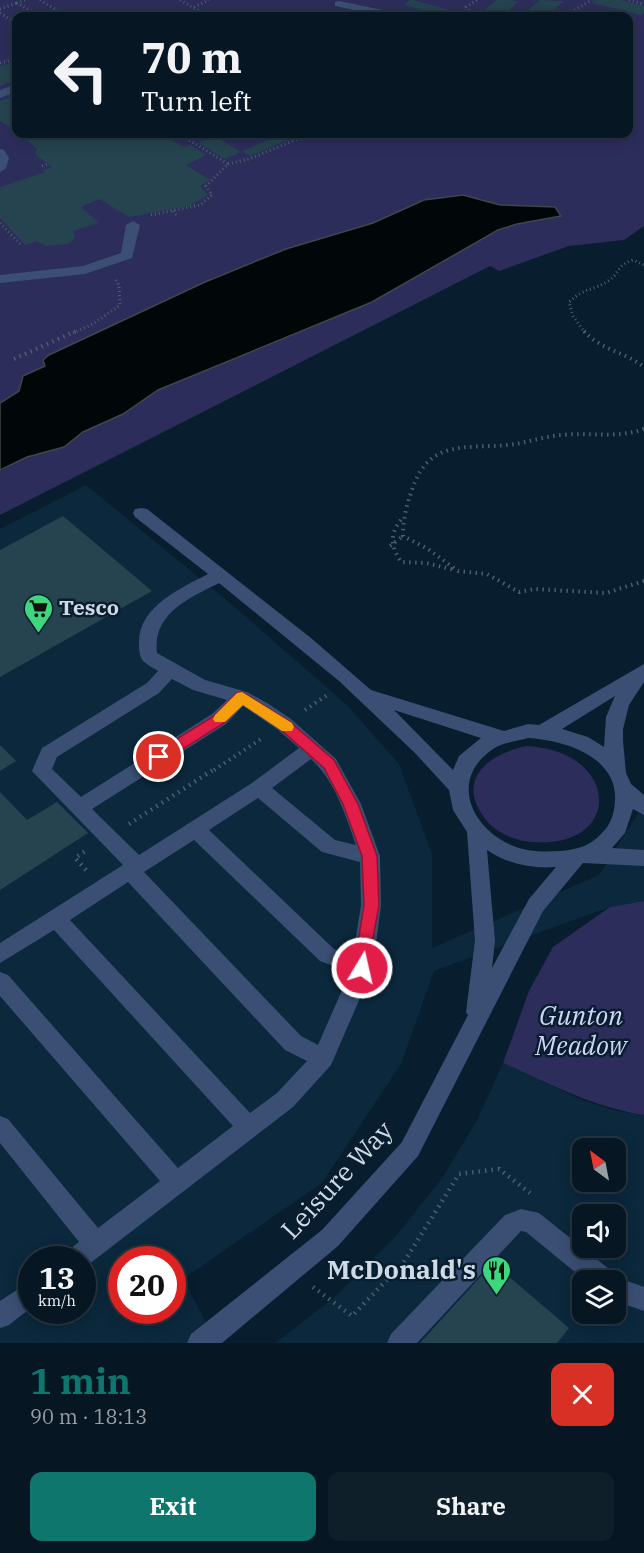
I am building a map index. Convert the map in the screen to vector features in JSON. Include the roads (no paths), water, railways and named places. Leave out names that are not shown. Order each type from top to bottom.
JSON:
[{"type":"street","points":[[339,4],[378,12]]},
{"type":"street","points":[[0,153],[3,158],[0,168]]},
{"type":"street","points":[[0,279],[85,270],[127,255],[133,225]]},
{"type":"street","points":[[141,513],[367,694],[426,750],[457,786]]},
{"type":"street","points":[[0,1126],[96,1245],[285,1100],[323,1058],[362,968],[371,905],[370,856],[351,804],[329,764],[284,724],[242,697],[199,685],[149,656],[147,635],[157,615],[181,596],[219,576]]},
{"type":"street","points":[[170,670],[153,688],[49,753],[42,771],[108,837],[134,869],[293,1043],[323,1058]]},
{"type":"street","name":"Leisure Way","points":[[542,732],[643,671]]},
{"type":"street","name":"Leisure Way","points":[[623,784],[611,764],[598,752],[562,735],[528,731],[502,736],[487,742],[466,761],[457,786],[458,802],[465,818],[476,833],[492,845],[522,857],[555,861],[580,856],[602,845],[615,834],[626,805],[623,784],[612,745],[618,704],[643,671]]},
{"type":"street","points":[[367,694],[502,736]]},
{"type":"street","points":[[79,808],[219,720],[242,697]]},
{"type":"street","points":[[0,954],[259,788],[312,748]]},
{"type":"street","points":[[623,784],[644,807]]},
{"type":"street","points":[[259,788],[329,846],[370,856]]},
{"type":"street","points":[[195,829],[327,955],[362,968]]},
{"type":"street","name":"Leisure Way","points":[[476,833],[485,941],[476,1023]]},
{"type":"street","points":[[580,856],[644,858]]},
{"type":"street","name":"Leisure Way","points":[[200,1343],[330,1238],[410,1149],[536,905],[580,856]]},
{"type":"street","points":[[56,919],[249,1128]]},
{"type":"street","points":[[0,981],[177,1184]]},
{"type":"street","points":[[400,1343],[513,1223],[521,1220],[531,1221],[591,1270]]},
{"type":"street","points":[[626,1293],[644,1299]]},
{"type":"street","points":[[4,1305],[18,1298]]},
{"type":"place","name":"Tesco","points":[[38,634]]},
{"type":"place","name":"McDonald's","points":[[497,1296]]},
{"type":"park label","name":"Gunton Meadow","points":[[581,1031]]}]
